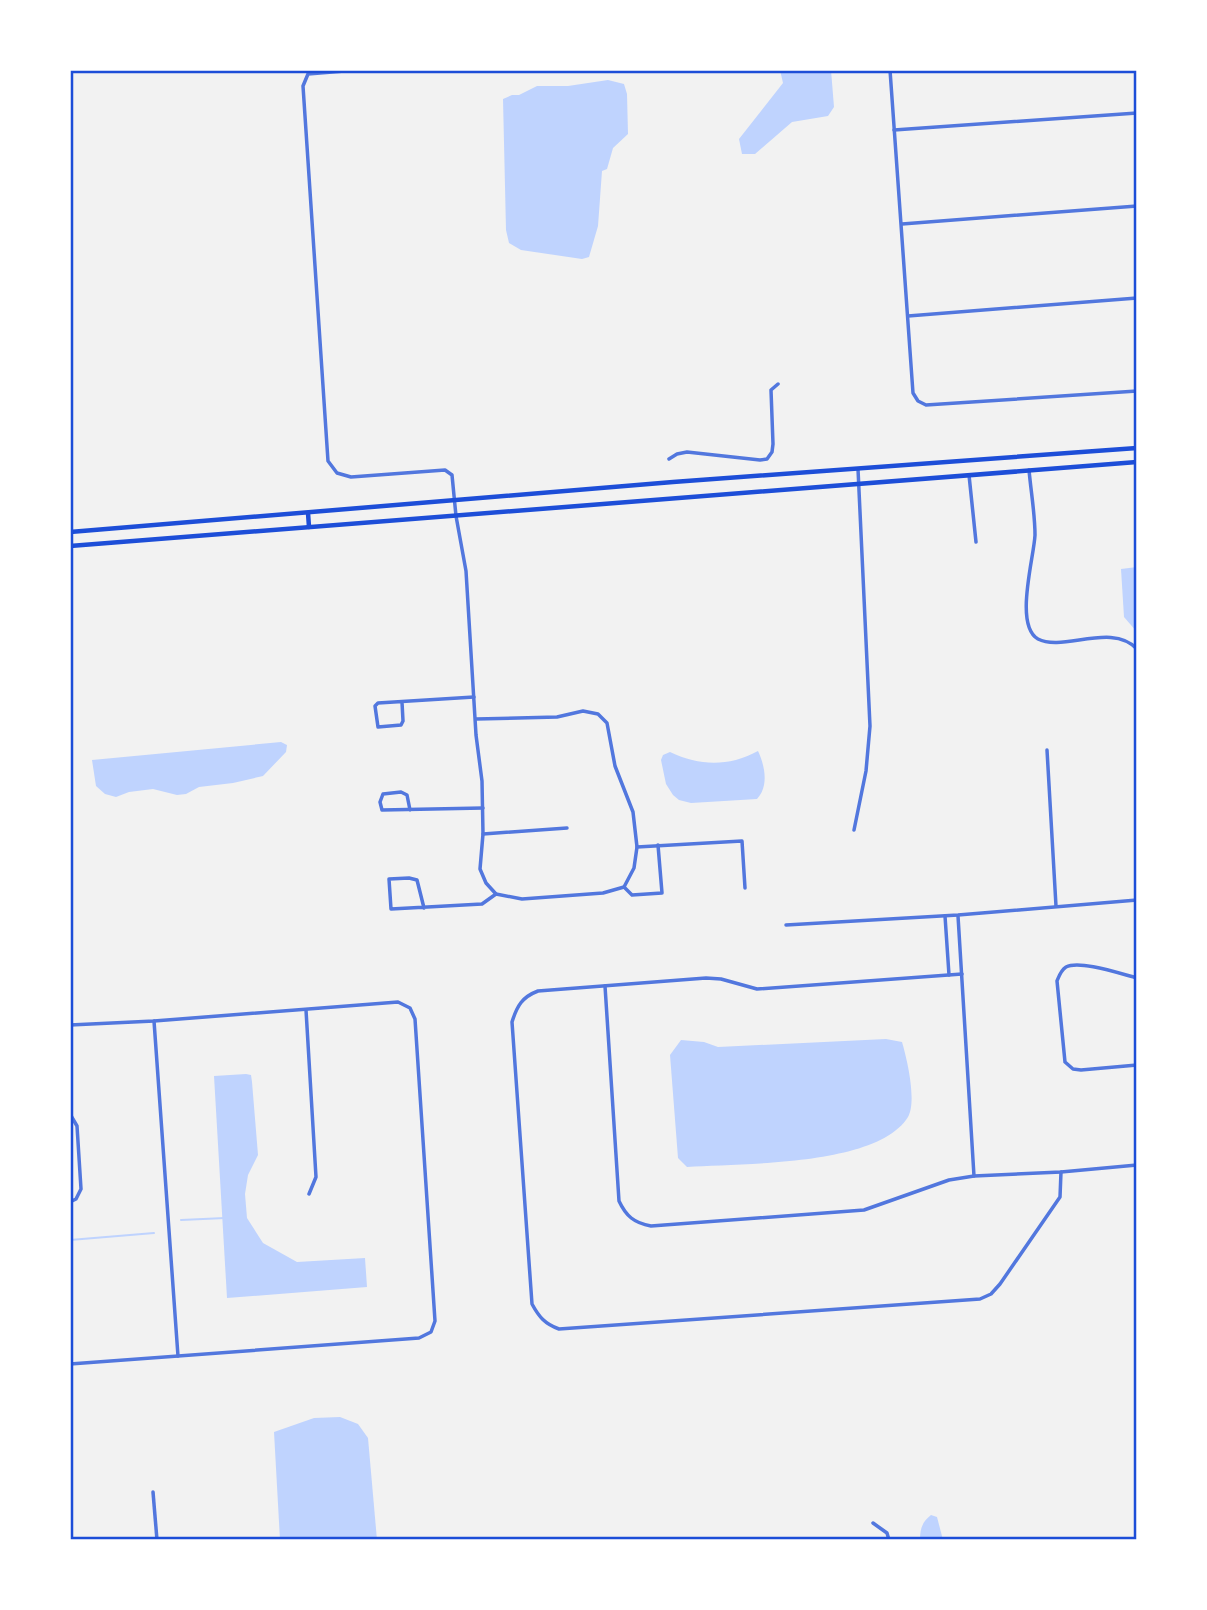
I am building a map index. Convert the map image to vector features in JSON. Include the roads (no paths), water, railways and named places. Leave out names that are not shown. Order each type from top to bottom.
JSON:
[{"type":"main road","points":[[70,532],[1137,448]]},
{"type":"main road","points":[[70,546],[1137,461]]},
{"type":"main road","points":[[308,513],[309,527]]},
{"type":"street","points":[[357,70],[308,74],[303,86],[328,461],[337,473],[351,477],[445,470],[452,475],[466,571],[474,697],[483,808],[480,869],[485,883],[496,894],[522,899],[603,893],[624,887],[634,868],[637,847],[633,812],[615,766],[607,723],[598,714],[583,711],[557,717],[476,719]]},
{"type":"street","points":[[890,70],[913,393],[918,401],[926,405],[1137,391]]},
{"type":"street","points":[[894,130],[1137,113]]},
{"type":"street","points":[[902,224],[1137,206]]},
{"type":"street","points":[[908,316],[1137,298]]},
{"type":"street","points":[[669,459],[687,452],[760,460],[767,458],[772,452],[773,444],[771,390],[778,384]]},
{"type":"street","points":[[854,830],[866,771],[870,726],[858,468]]},
{"type":"street","points":[[1029,470],[1035,531],[1034,553],[1027,580],[1029,628],[1037,638],[1050,642],[1127,639],[1137,649]]},
{"type":"street","points":[[969,475],[976,542]]},
{"type":"street","points":[[402,702],[401,724],[398,727],[378,727],[376,704],[402,702],[474,697]]},
{"type":"street","points":[[1047,750],[1056,906]]},
{"type":"street","points":[[410,810],[407,795],[393,791],[383,794],[380,802],[382,810],[410,810],[483,808]]},
{"type":"street","points":[[483,834],[567,828]]},
{"type":"street","points":[[637,847],[742,841],[745,888]]},
{"type":"street","points":[[624,887],[632,895],[662,893],[658,845]]},
{"type":"street","points":[[424,908],[417,880],[389,879],[391,909],[424,908],[482,904],[496,894]]},
{"type":"street","points":[[786,925],[945,916],[1137,900]]},
{"type":"street","points":[[958,915],[974,1176]]},
{"type":"street","points":[[945,916],[949,975]]},
{"type":"street","points":[[1137,978],[1081,965],[1066,967],[1060,972],[1058,981],[1065,1062],[1073,1069],[1081,1070],[1137,1065]]},
{"type":"street","points":[[962,974],[757,989],[721,979],[706,978],[538,991],[526,996],[516,1007],[512,1022],[531,1304],[547,1325],[559,1329],[980,1299],[991,1294],[1000,1284],[1060,1197],[1061,1172]]},
{"type":"street","points":[[605,986],[619,1200],[630,1218],[640,1224],[651,1226],[864,1210],[949,1180],[1137,1165]]},
{"type":"street","points":[[70,1025],[398,1002],[410,1008],[415,1019],[435,1321],[430,1332],[419,1338],[70,1364]]},
{"type":"street","points":[[306,1010],[316,1177],[309,1194]]},
{"type":"street","points":[[154,1021],[178,1356]]},
{"type":"street","points":[[70,1114],[77,1126],[80,1189],[76,1199],[70,1202]]},
{"type":"street","points":[[153,1492],[157,1540]]},
{"type":"street","points":[[873,1522],[887,1533],[889,1540]]},
{"type":"water","points":[[780,70],[831,70],[834,107],[828,116],[792,122],[755,154],[742,154],[739,139],[783,83]]},
{"type":"water","points":[[608,80],[624,84],[627,94],[628,134],[613,148],[607,169],[602,171],[598,226],[589,257],[582,259],[521,250],[509,243],[506,230],[503,99],[537,86],[568,86]]},
{"type":"water","points":[[1137,567],[1137,632],[1124,617],[1121,569]]},
{"type":"water","points":[[281,742],[287,745],[286,752],[263,776],[199,787],[186,794],[177,795],[153,789],[129,792],[116,797],[105,794],[96,786],[92,760]]},
{"type":"water","points":[[758,751],[765,776],[761,794],[757,799],[691,803],[679,800],[666,784],[661,760],[663,755],[670,752],[692,760],[714,763],[736,760]]},
{"type":"water","points":[[886,1039],[902,1042],[912,1101],[908,1117],[892,1133],[868,1145],[838,1154],[772,1163],[687,1167],[678,1158],[670,1055],[681,1040],[704,1042],[718,1047]]},
{"type":"water","points":[[251,1075],[258,1155],[248,1175],[245,1194],[247,1218],[263,1243],[297,1262],[365,1258],[367,1287],[227,1298],[214,1076]]},
{"type":"water","points":[[340,1417],[358,1424],[368,1438],[377,1540],[280,1540],[274,1432],[314,1418]]},
{"type":"water","points":[[931,1515],[937,1517],[943,1540],[920,1540],[922,1526]]},
{"type":"waterway","points":[[181,1220],[225,1218]]},
{"type":"waterway","points":[[70,1240],[154,1233]]}]
